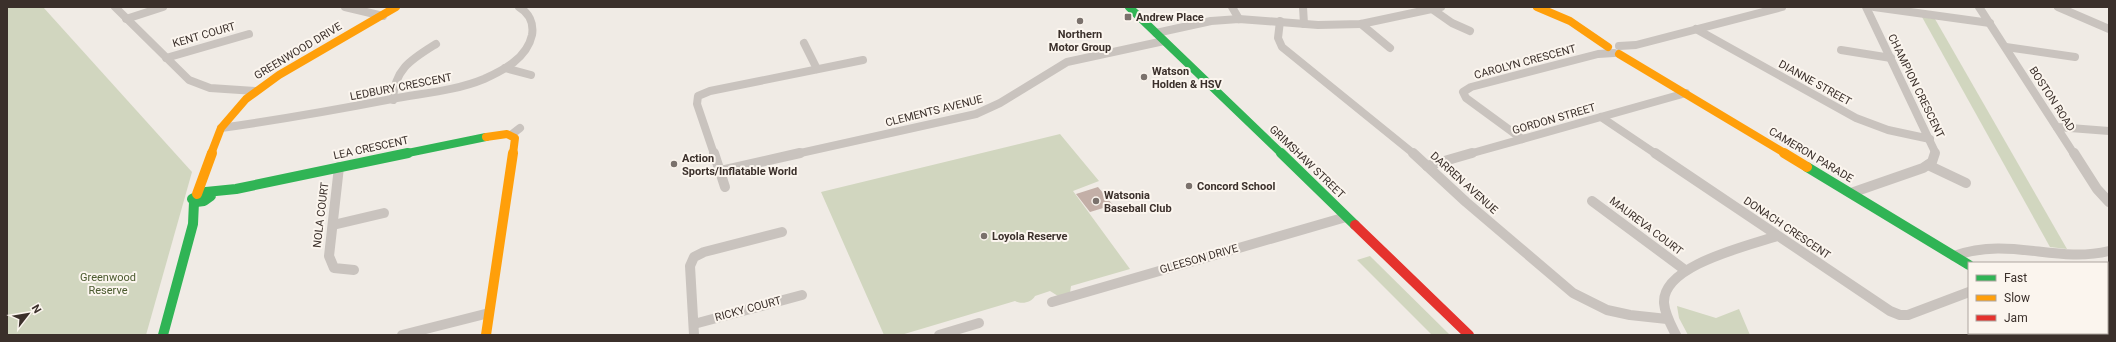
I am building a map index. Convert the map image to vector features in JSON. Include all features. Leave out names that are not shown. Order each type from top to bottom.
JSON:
[{"type":"street","points":[[115,7],[189,80],[200,85],[220,89],[255,91]]},
{"type":"street","points":[[126,19],[163,7]]},
{"type":"street","points":[[345,7],[383,16]]},
{"type":"street","name":"GREENWOOD DRIVE","points":[[163,335],[193,224],[196,198],[221,128],[237,107],[255,91],[279,75],[383,16],[396,7]]},
{"type":"street","name":"LEDBURY CRESCENT","points":[[221,128],[296,118],[393,100],[464,85],[483,79],[505,68],[525,51],[531,39],[532,25],[530,17],[519,7]]},
{"type":"street","name":"GRIMSHAW STREET","points":[[1129,7],[1469,335]]},
{"type":"street","points":[[1232,7],[1239,18]]},
{"type":"street","points":[[1303,7],[1304,24]]},
{"type":"street","points":[[1156,33],[1206,22],[1239,18],[1304,24],[1361,24],[1441,7]]},
{"type":"street","name":"CAROLYN CRESCENT","points":[[1522,140],[1466,98],[1463,92],[1471,87],[1636,45],[1769,8],[1782,7]]},
{"type":"street","name":"CHAMPION CRESCENT","points":[[1866,7],[1930,139],[1935,152],[1932,162],[1928,165]]},
{"type":"street","points":[[1874,7],[1989,22]]},
{"type":"street","name":"BOSTON ROAD","points":[[1979,7],[2055,125],[2098,189],[2109,202]]},
{"type":"street","points":[[2058,7],[2109,29]]},
{"type":"street","name":"CAMERON PARADE","points":[[1543,8],[1616,50],[1961,260]]},
{"type":"street","points":[[1432,9],[1452,23],[1470,32]]},
{"type":"street","name":"DARREN AVENUE","points":[[1280,21],[1278,38],[1282,47],[1427,166],[1466,202],[1586,302],[1613,313],[1668,319]]},
{"type":"street","points":[[1361,24],[1390,48]]},
{"type":"street","name":"DIANNE STREET","points":[[1696,29],[1856,118],[1888,130],[1930,139]]},
{"type":"street","name":"KENT COURT","points":[[166,58],[249,34]]},
{"type":"street","name":"CLEMENTS AVENUE","points":[[721,171],[976,114],[1000,104],[1056,66],[1067,62],[1164,41]]},
{"type":"street","points":[[804,43],[817,69]]},
{"type":"street","points":[[393,100],[393,83],[399,72],[410,62],[436,44]]},
{"type":"street","points":[[2006,47],[2075,56]]},
{"type":"street","points":[[1841,50],[1890,58]]},
{"type":"street","points":[[725,187],[721,171],[697,104],[698,96],[710,91],[863,60]]},
{"type":"street","points":[[505,68],[531,75]]},
{"type":"street","name":"GORDON STREET","points":[[1427,166],[1686,93]]},
{"type":"street","name":"DONACH CRESCENT","points":[[1601,117],[1884,308],[1896,314],[1914,314],[1968,292]]},
{"type":"street","points":[[2055,125],[2109,131]]},
{"type":"street","points":[[486,335],[515,142],[515,138],[511,135],[520,128]]},
{"type":"street","name":"LEA CRESCENT","points":[[209,195],[498,134],[511,135]]},
{"type":"street","points":[[1851,193],[1928,165],[1966,183]]},
{"type":"street","name":"NOLA COURT","points":[[339,167],[329,256],[331,265],[338,269],[354,270]]},
{"type":"street","name":"GREENWOOD DRIVE","points":[[193,224],[209,195],[206,172]]},
{"type":"street","points":[[196,198],[209,195]]},
{"type":"street","name":"MAUREVA COURT","points":[[1592,201],[1685,270]]},
{"type":"street","points":[[333,225],[384,213]]},
{"type":"street","name":"GLEESON DRIVE","points":[[1052,302],[1346,217]]},
{"type":"street","points":[[694,335],[690,266],[694,257],[704,252],[782,232]]},
{"type":"street","points":[[1676,335],[1668,319],[1665,308],[1668,288],[1676,276],[1702,262],[1778,236]]},
{"type":"street","points":[[1961,260],[1993,248],[2018,248],[2075,256],[2109,251]]},
{"type":"street","name":"RICKY COURT","points":[[694,324],[802,295]]},
{"type":"street","points":[[402,335],[489,313]]},
{"type":"street","points":[[938,335],[979,323]]},
{"type":"green space","name":"Greenwood Reserve","points":[[7,7],[43,7],[192,172],[146,335],[7,335]]},
{"type":"green space","points":[[1922,17],[1935,19],[2067,249],[2050,247]]},
{"type":"green space","name":"Loyola Reserve","points":[[1060,134],[1099,181],[1073,191],[1130,269],[1071,286],[1070,293],[1058,296],[1050,291],[1035,296],[1032,300],[1026,302],[1021,303],[1015,301],[901,335],[884,335],[821,192]]},
{"type":"green space","points":[[1370,256],[1450,335],[1432,335],[1357,260]]},
{"type":"green space","points":[[1677,306],[1716,318],[1739,309],[1750,335],[1688,335],[1679,318]]},
{"type":"building","name":"Watsonia Baseball Club","points":[[1098,187],[1113,205],[1090,212],[1076,194]]},
{"type":"traffic: fast","points":[[1129,7],[1355,225]]},
{"type":"traffic: fast","points":[[211,192],[211,196],[204,201],[196,202],[192,199],[206,192],[236,189],[486,137]]},
{"type":"traffic: fast","points":[[1807,167],[1968,264]]},
{"type":"traffic: fast","points":[[163,335],[193,224],[194,202]]},
{"type":"traffic: slow","points":[[197,194],[221,128],[246,99],[279,75],[396,7]]},
{"type":"traffic: slow","points":[[1537,7],[1570,21],[1608,47]]},
{"type":"traffic: slow","points":[[1619,54],[1807,167]]},
{"type":"traffic: slow","points":[[486,137],[507,134],[515,138],[486,335]]},
{"type":"traffic: jam","points":[[1355,225],[1469,335]]},
{"type":"place","name":"Andrew Place","points":[[1128,17]]},
{"type":"place","name":"Northern Motor Group","points":[[1080,21]]},
{"type":"place","name":"Watson Holden & HSV","points":[[1144,77]]},
{"type":"place","name":"Action Sports/Inflatable World","points":[[674,164]]},
{"type":"place","name":"Concord School","points":[[1189,186]]},
{"type":"place","name":"Watsonia Baseball Club","points":[[1096,201]]},
{"type":"place","name":"Loyola Reserve","points":[[984,236]]}]
